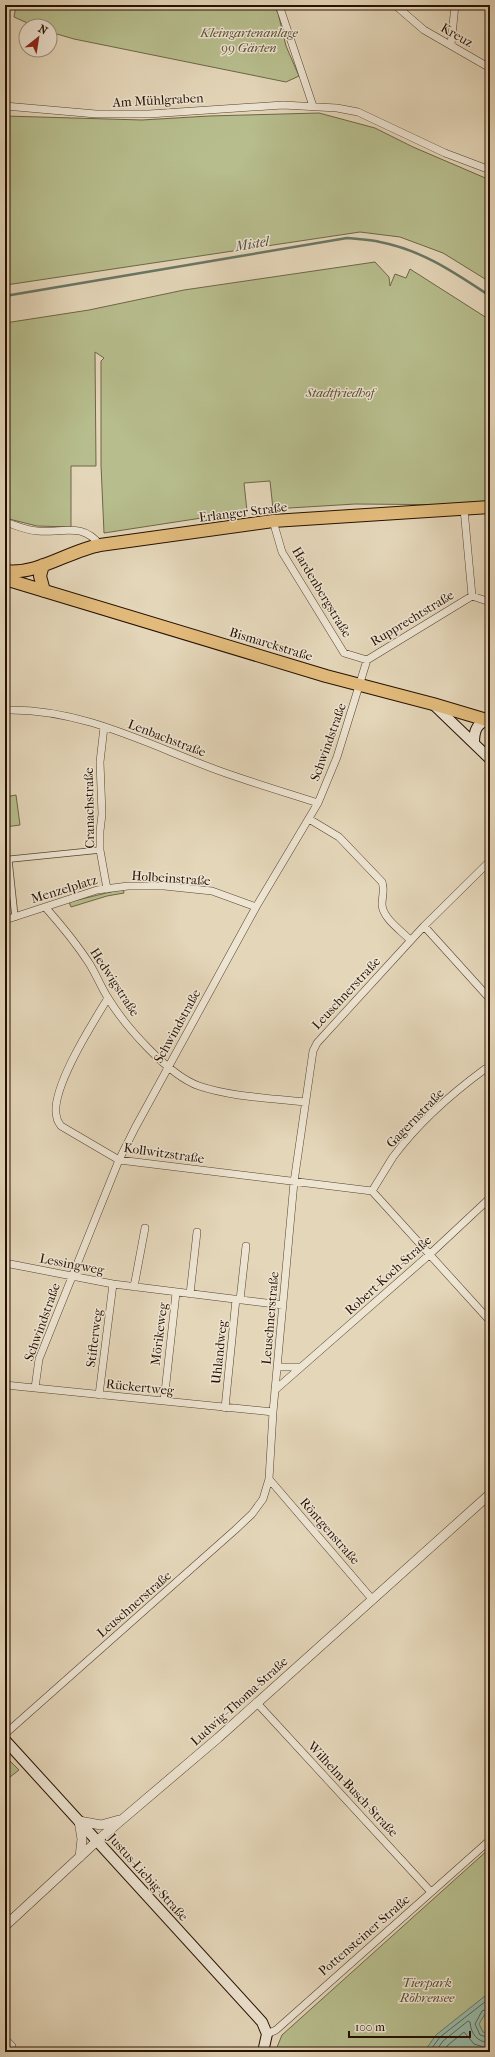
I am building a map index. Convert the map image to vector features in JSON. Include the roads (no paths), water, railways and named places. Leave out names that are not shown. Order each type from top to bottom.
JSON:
[{"type":"main road","name":"Erlanger Straße","points":[[5,571],[22,571],[43,565],[81,549],[100,545],[273,521],[490,507]]},
{"type":"main road","points":[[43,565],[40,576],[44,590]]},
{"type":"main road","name":"Bismarckstraße","points":[[5,579],[437,708],[489,721]]},
{"type":"main road","points":[[437,708],[490,759]]},
{"type":"main road","points":[[474,743],[476,730],[479,724],[489,721]]},
{"type":"main road","name":"Justus-Liebig-Straße","points":[[5,1740],[251,2009],[262,2022],[267,2034]]},
{"type":"main road","points":[[263,2052],[267,2034]]},
{"type":"street","points":[[279,5],[313,106]]},
{"type":"street","name":"Kreuz","points":[[395,5],[424,30],[490,68]]},
{"type":"street","points":[[451,45],[455,5]]},
{"type":"street","name":"Am Mühlgraben","points":[[5,106],[96,114],[148,114],[283,105],[336,108],[358,112],[445,153],[490,170]]},
{"type":"street","name":"Rupprechtstraße","points":[[464,509],[472,596]]},
{"type":"street","name":"Hardenbergstraße","points":[[273,521],[282,552],[344,653],[367,660]]},
{"type":"street","points":[[5,522],[36,532],[85,531],[93,535],[100,545]]},
{"type":"street","name":"Rupprechtstraße","points":[[360,685],[367,660],[472,596],[490,602]]},
{"type":"street","name":"Schwindstraße","points":[[35,1388],[38,1359],[119,1160],[152,1094],[256,906],[318,803],[337,757],[360,685]]},
{"type":"street","name":"Lenbachstraße","points":[[5,710],[65,714],[104,727],[218,771],[318,803]]},
{"type":"street","name":"Cranachstraße","points":[[104,727],[100,762],[102,814],[100,850],[107,889]]},
{"type":"street","points":[[308,819],[339,838],[382,882],[384,886],[382,904],[384,914],[410,940]]},
{"type":"street","points":[[15,917],[9,861],[11,859],[100,850]]},
{"type":"street","name":"Leuschnerstraße","points":[[5,1734],[252,1514],[263,1498],[269,1479],[273,1412],[294,1182],[313,1051],[317,1043],[410,940],[490,861]]},
{"type":"street","name":"Holbeinstraße","points":[[107,889],[128,886],[212,891],[256,906]]},
{"type":"street","name":"Menzelplatz","points":[[5,920],[46,908],[97,890],[107,889]]},
{"type":"street","name":"Hedwigstraße","points":[[46,908],[66,931],[88,963],[108,998],[127,1024],[168,1066],[198,1085],[223,1092],[305,1102]]},
{"type":"street","points":[[424,926],[490,999]]},
{"type":"street","name":"Kollwitzstraße","points":[[108,998],[76,1051],[62,1087],[56,1112],[57,1119],[61,1126],[119,1160],[372,1191]]},
{"type":"street","name":"Gagernstraße","points":[[372,1191],[393,1157],[413,1133],[435,1111],[485,1069]]},
{"type":"street","points":[[372,1191],[490,1321]]},
{"type":"street","name":"Robert-Koch-Straße","points":[[275,1390],[430,1255],[490,1198]]},
{"type":"street","points":[[134,1287],[145,1228]]},
{"type":"street","points":[[190,1294],[197,1232]]},
{"type":"street","points":[[238,1300],[246,1246]]},
{"type":"street","name":"Lessingweg","points":[[5,1263],[113,1284],[176,1293],[283,1305]]},
{"type":"street","name":"Stifterweg","points":[[99,1395],[113,1284]]},
{"type":"street","name":"Mörikeweg","points":[[164,1401],[176,1293]]},
{"type":"street","name":"Uhlandweg","points":[[225,1408],[238,1300]]},
{"type":"street","points":[[278,1367],[300,1367]]},
{"type":"street","name":"Rückertweg","points":[[5,1385],[273,1412]]},
{"type":"street","name":"Röntgenstraße","points":[[269,1479],[372,1599]]},
{"type":"street","name":"Ludwig-Thoma-Straße","points":[[5,1926],[98,1840],[257,1703],[490,1494]]},
{"type":"street","name":"Wilhelm-Busch-Straße","points":[[257,1703],[431,1892]]},
{"type":"street","points":[[80,1857],[82,1839],[79,1821],[101,1825],[124,1818]]},
{"type":"street","name":"Pottensteiner Straße","points":[[267,2034],[276,2030],[490,1840]]},
{"type":"street","points":[[5,2039],[12,2046],[12,2052]]},
{"type":"water","points":[[490,1992],[490,2012],[485,2014],[479,2024],[483,2032],[490,2034],[490,2052],[424,2052],[436,2035]]},
{"type":"waterway","name":"Mistel","points":[[5,296],[347,238],[376,241],[410,251],[438,263],[490,296]]},
{"type":"park label","name":"Kleingartenanlage 99 Gärten","points":[[249,40]]},
{"type":"park label","name":"Stadtfriedhof","points":[[340,392]]},
{"type":"park label","name":"Tierpark Röhrensee","points":[[427,1990]]}]
